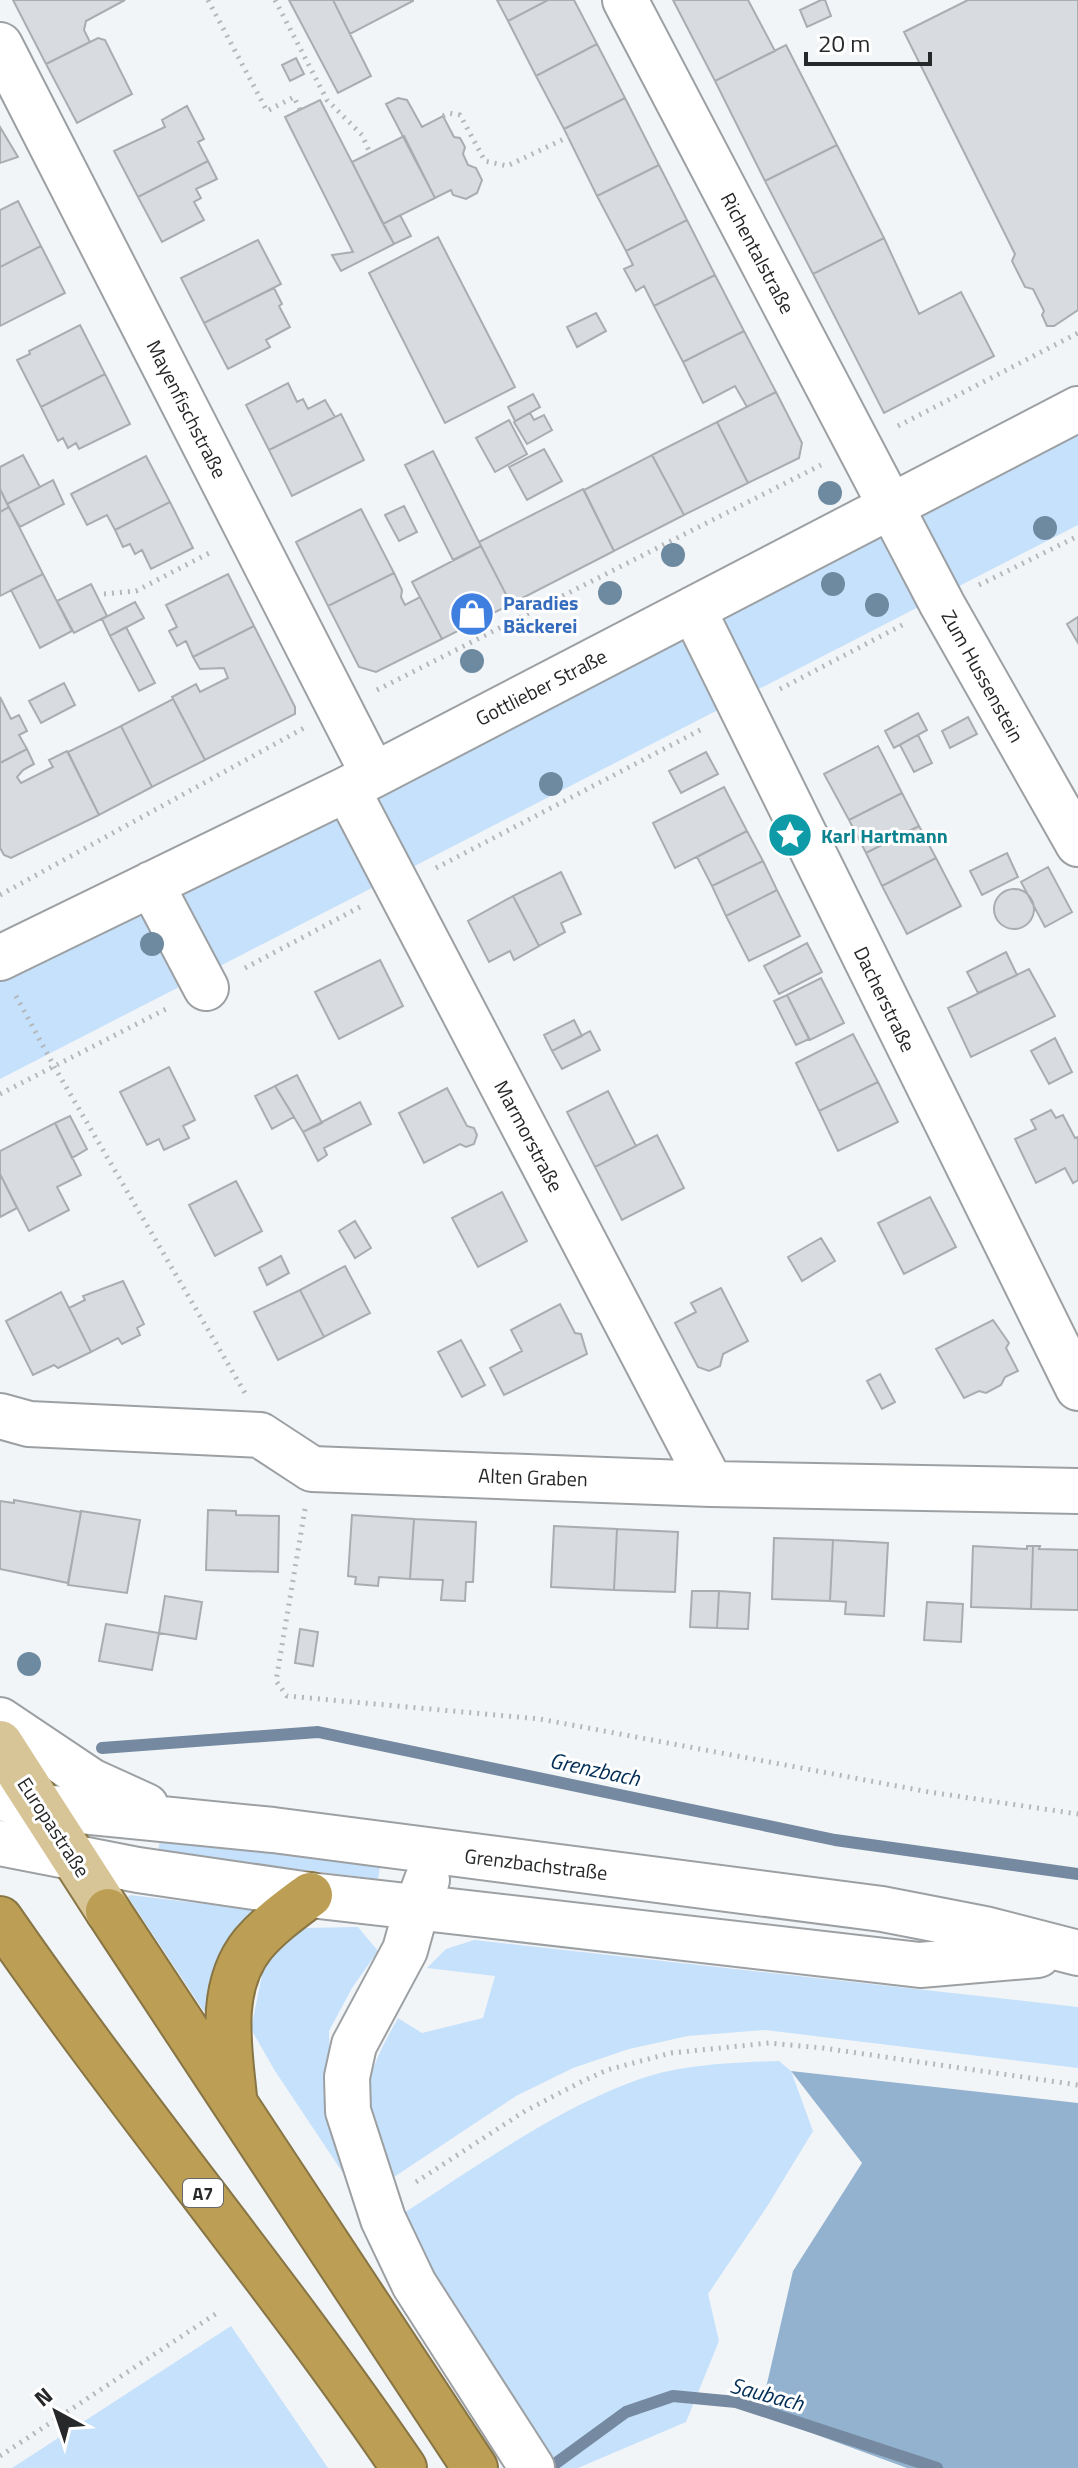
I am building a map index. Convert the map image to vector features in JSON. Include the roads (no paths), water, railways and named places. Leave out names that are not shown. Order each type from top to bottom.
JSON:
[{"type":"highway","points":[[235,2103],[229,2031],[229,2008],[235,1977],[253,1945],[273,1924],[310,1895]]},
{"type":"highway","points":[[108,1911],[475,2468]]},
{"type":"highway","name":"A7","points":[[0,1919],[404,2468]]},
{"type":"main road","name":"Europastraße","points":[[0,1743],[21,1803],[76,1858],[108,1911]]},
{"type":"street","name":"Richentalstraße","points":[[625,0],[890,506]]},
{"type":"street","name":"Mayenfischstraße","points":[[0,45],[340,709],[360,781]]},
{"type":"street","name":"Gottlieber Straße","points":[[7,975],[151,884],[360,781],[1078,409]]},
{"type":"street","name":"Zum Hussenstein","points":[[890,506],[1078,844]]},
{"type":"street","name":"Dacherstraße","points":[[693,609],[1078,1388]]},
{"type":"street","name":"Marmorstraße","points":[[360,781],[399,886],[711,1484]]},
{"type":"street","points":[[151,884],[206,988]]},
{"type":"street","name":"Alten Graben","points":[[0,1416],[29,1424],[260,1435],[312,1469],[711,1484],[1078,1491]]},
{"type":"street","points":[[0,1720],[91,1781],[138,1803],[190,1820]]},
{"type":"street","points":[[3,1851],[23,1824],[21,1803]]},
{"type":"street","name":"Grenzbachstraße","points":[[21,1803],[190,1820],[882,1909],[985,1929],[1073,1953]]},
{"type":"street","name":"Grenzbachstraße","points":[[3,1851],[76,1858],[310,1895],[920,1965],[1073,1953]]},
{"type":"street","points":[[439,1852],[417,1907],[405,1950],[354,2045],[347,2077],[348,2111],[383,2219],[414,2284],[532,2468]]},
{"type":"waterway","name":"Grenzbach","points":[[102,1748],[318,1732],[835,1840],[1078,1874]]},
{"type":"waterway","name":"Saubach","points":[[552,2466],[626,2412],[673,2396],[736,2402],[937,2468]]},
{"type":"place","name":"Paradies Bäckerei","points":[[472,614]]},
{"type":"place","name":"Karl Hartmann","points":[[790,835]]}]
